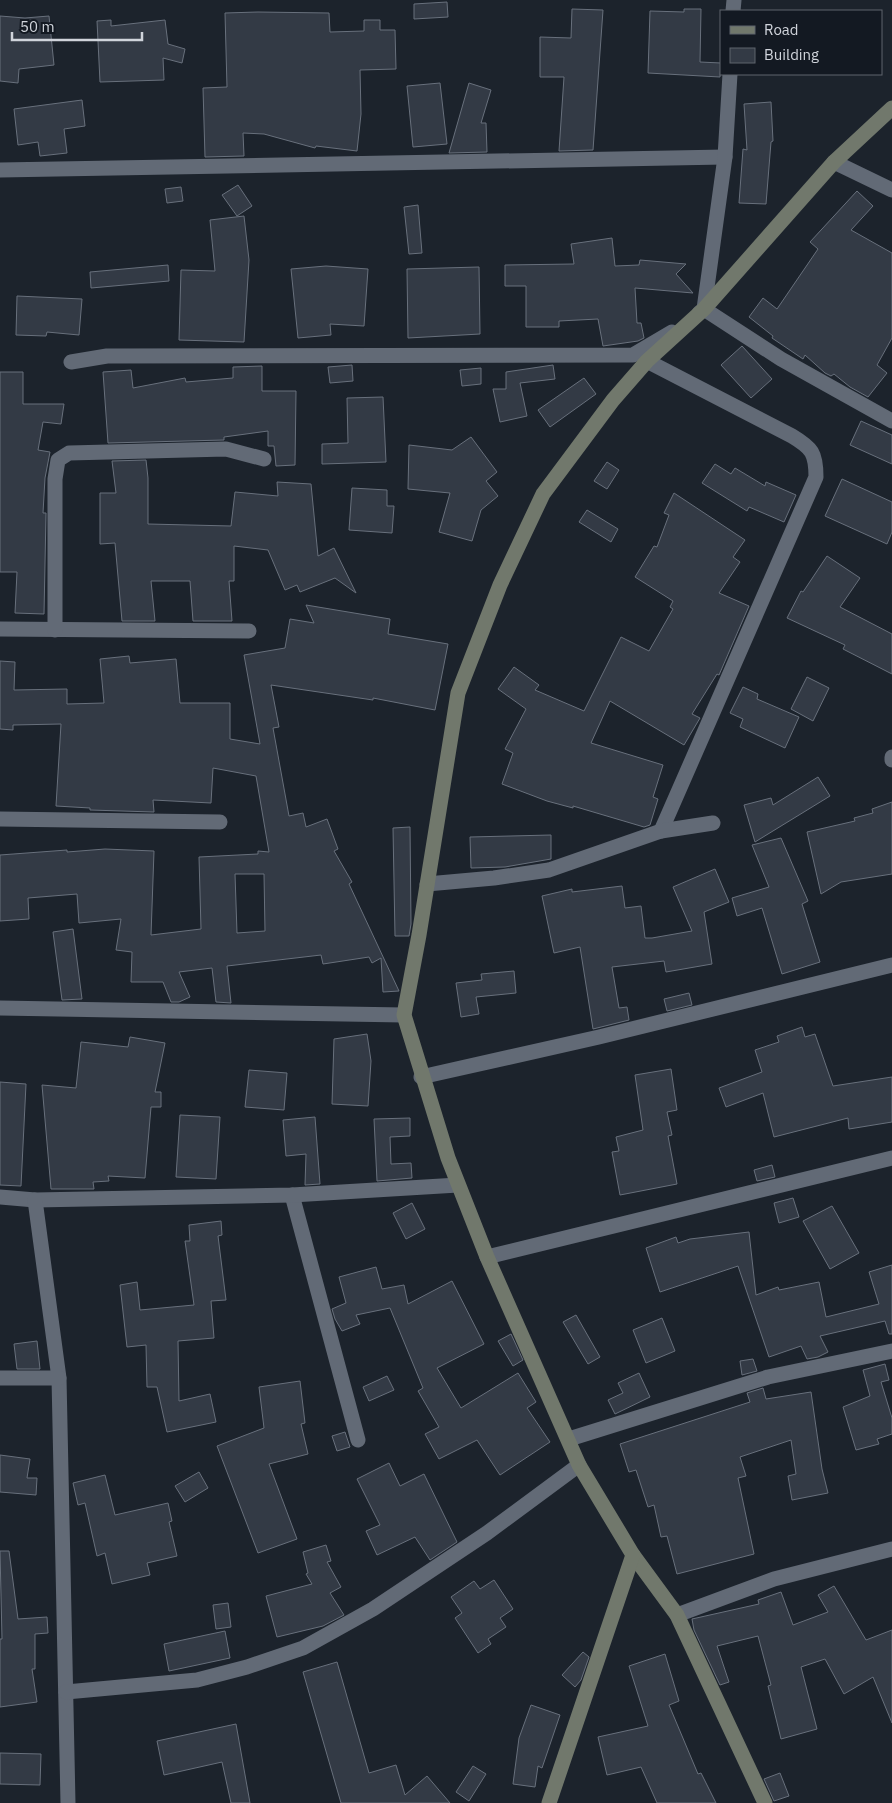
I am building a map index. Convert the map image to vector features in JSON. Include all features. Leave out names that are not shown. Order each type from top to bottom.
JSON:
[{"type":"street","points":[[71,362],[107,356],[634,355],[657,342],[704,309],[725,157],[730,75]]},
{"type":"street","points":[[765,1803],[676,1615],[633,1556],[579,1464],[487,1257],[458,1185],[421,1077],[404,1015],[458,692],[500,584],[543,494],[613,400],[647,361],[704,309],[834,162],[892,108]]},
{"type":"street","points":[[0,170],[725,157]]},
{"type":"street","points":[[834,162],[892,190]]},
{"type":"street","points":[[704,309],[781,359],[892,422]]},
{"type":"street","points":[[647,361],[792,436],[808,446],[816,459],[816,477],[660,831]]},
{"type":"street","points":[[55,630],[55,479],[58,460],[69,453],[226,449],[264,459]]},
{"type":"street","points":[[0,629],[249,631]]},
{"type":"street","points":[[0,819],[220,822]]},
{"type":"street","points":[[427,884],[494,878],[548,870],[660,831],[713,823]]},
{"type":"street","points":[[421,1077],[599,1037],[892,965]]},
{"type":"street","points":[[0,1008],[404,1015]]},
{"type":"street","points":[[487,1257],[892,1158]]},
{"type":"street","points":[[0,1197],[35,1200],[292,1195],[458,1185]]},
{"type":"street","points":[[292,1195],[358,1440]]},
{"type":"street","points":[[35,1200],[59,1378],[68,1803]]},
{"type":"street","points":[[568,1439],[768,1377],[892,1351]]},
{"type":"street","points":[[0,1378],[59,1378]]},
{"type":"street","points":[[66,1692],[197,1680],[247,1667],[303,1648],[374,1609],[487,1533],[579,1464]]},
{"type":"street","points":[[676,1615],[774,1580],[892,1549]]},
{"type":"street","points":[[549,1803],[633,1556]]},
{"type":"building","points":[[447,2],[448,17],[414,19],[414,4]]},
{"type":"building","points":[[572,9],[603,10],[593,150],[559,151],[564,77],[540,77],[540,37],[571,38]]},
{"type":"building","points":[[684,9],[701,9],[700,62],[720,63],[720,77],[648,73],[650,11],[684,12]]},
{"type":"building","points":[[225,13],[329,13],[330,32],[364,31],[364,20],[380,20],[380,30],[395,30],[396,69],[360,70],[361,114],[357,151],[316,146],[315,148],[264,134],[243,133],[244,156],[205,157],[203,88],[227,87]]},
{"type":"building","points":[[0,16],[25,18],[49,16],[54,65],[19,69],[18,83],[0,81]]},
{"type":"building","points":[[111,20],[111,26],[165,20],[168,44],[185,49],[182,63],[163,58],[164,80],[100,82],[97,21]]},
{"type":"building","points":[[440,83],[447,144],[413,147],[407,86]]},
{"type":"building","points":[[469,83],[491,90],[481,123],[486,123],[487,152],[449,153]]},
{"type":"building","points":[[82,100],[85,126],[64,129],[67,153],[40,156],[38,142],[18,145],[14,109]]},
{"type":"building","points":[[771,102],[773,141],[771,142],[766,204],[739,203],[743,149],[747,150],[744,104]]},
{"type":"building","points":[[238,185],[252,206],[237,216],[222,195]]},
{"type":"building","points":[[181,187],[183,201],[167,203],[165,189]]},
{"type":"building","points":[[857,191],[873,206],[851,230],[892,253],[892,338],[877,365],[887,373],[868,397],[850,387],[834,374],[831,376],[825,373],[805,355],[803,359],[772,338],[773,336],[749,317],[763,298],[777,309],[818,249],[810,242]]},
{"type":"building","points":[[418,205],[422,253],[409,254],[404,207]]},
{"type":"building","points":[[244,216],[249,260],[244,342],[179,340],[181,270],[215,271],[210,220]]},
{"type":"building","points":[[612,238],[615,266],[639,265],[640,260],[686,264],[676,274],[693,293],[635,288],[637,323],[641,323],[644,338],[638,341],[603,346],[598,319],[559,321],[559,327],[526,327],[526,286],[505,286],[505,265],[574,264],[571,244]]},
{"type":"building","points":[[168,265],[169,281],[91,288],[90,272]]},
{"type":"building","points":[[326,266],[368,269],[364,326],[330,324],[331,335],[298,338],[291,269]]},
{"type":"building","points":[[479,267],[480,334],[408,338],[407,269]]},
{"type":"building","points":[[17,296],[82,299],[79,335],[47,332],[46,336],[16,335]]},
{"type":"building","points":[[742,346],[772,379],[751,398],[721,365]]},
{"type":"building","points":[[352,365],[353,381],[330,383],[328,367]]},
{"type":"building","points":[[553,365],[555,379],[520,383],[527,416],[500,422],[493,389],[506,389],[506,372]]},
{"type":"building","points":[[262,366],[262,391],[296,391],[295,465],[276,466],[274,446],[268,446],[268,431],[224,437],[224,440],[108,443],[103,372],[131,370],[133,388],[185,378],[186,382],[233,378],[233,367]]},
{"type":"building","points":[[481,368],[481,384],[462,386],[460,370]]},
{"type":"building","points":[[0,372],[23,372],[23,404],[64,404],[61,424],[43,422],[38,450],[50,452],[45,478],[43,513],[46,513],[44,614],[15,613],[17,572],[0,572]]},
{"type":"building","points":[[584,378],[596,394],[550,427],[538,410]]},
{"type":"building","points":[[383,397],[386,462],[322,464],[322,444],[348,443],[347,398]]},
{"type":"building","points":[[861,421],[892,435],[892,464],[850,445]]},
{"type":"building","points":[[471,437],[497,472],[486,481],[498,496],[481,510],[472,541],[439,532],[450,493],[408,489],[409,445],[452,450]]},
{"type":"building","points":[[146,460],[148,524],[231,526],[235,492],[278,496],[277,482],[311,484],[318,556],[334,548],[356,593],[335,578],[300,592],[297,585],[285,590],[268,550],[234,546],[234,581],[229,581],[232,621],[193,621],[190,581],[151,581],[155,621],[122,621],[115,543],[100,544],[100,493],[116,493],[112,461]]},
{"type":"building","points":[[607,462],[619,470],[607,489],[594,481]]},
{"type":"building","points":[[715,464],[731,474],[735,468],[765,486],[766,482],[796,495],[784,522],[749,507],[747,511],[702,483]]},
{"type":"building","points":[[842,479],[892,502],[892,532],[887,544],[825,516]]},
{"type":"building","points":[[352,488],[387,490],[387,506],[394,506],[392,533],[349,530]]},
{"type":"building","points":[[674,493],[745,540],[733,557],[740,562],[719,593],[749,606],[719,675],[717,674],[692,714],[700,718],[684,745],[610,701],[591,743],[663,765],[653,797],[658,799],[650,825],[644,827],[573,806],[573,808],[547,801],[502,784],[513,753],[505,749],[526,709],[498,689],[514,667],[539,685],[535,690],[584,711],[621,637],[649,651],[673,609],[670,607],[673,601],[635,577],[654,546],[657,547],[669,515],[664,513]]},
{"type":"building","points":[[587,510],[618,529],[611,542],[579,522]]},
{"type":"building","points":[[827,556],[860,578],[840,607],[892,634],[892,674],[843,649],[845,645],[787,618],[801,591],[803,592]]},
{"type":"building","points":[[306,605],[390,619],[388,634],[448,644],[435,710],[373,698],[373,700],[271,685],[279,727],[273,728],[289,816],[303,813],[306,827],[327,819],[338,849],[334,851],[352,882],[349,884],[399,991],[383,992],[381,958],[372,963],[369,957],[323,964],[321,955],[227,966],[231,1003],[216,1002],[212,968],[179,972],[190,997],[179,1002],[171,1002],[163,982],[131,982],[132,952],[116,950],[121,919],[79,923],[77,894],[28,898],[29,919],[0,921],[0,855],[105,849],[154,851],[151,935],[201,929],[199,857],[258,854],[258,851],[269,852],[256,776],[213,768],[211,803],[153,800],[154,812],[90,810],[90,808],[56,806],[61,724],[13,725],[13,730],[0,729],[0,661],[15,662],[14,690],[67,689],[67,704],[104,703],[100,659],[129,656],[130,663],[176,659],[180,703],[230,703],[230,739],[260,744],[244,655],[285,648],[290,619],[314,623]],"holes":[[[235,874],[264,874],[265,931],[237,933]]]},
{"type":"building","points":[[807,677],[829,688],[813,721],[791,709]]},
{"type":"building","points":[[743,687],[758,694],[757,699],[799,717],[785,748],[740,727],[743,719],[730,713]]},
{"type":"building","points":[[818,777],[830,796],[755,842],[744,805],[771,798],[773,805]]},
{"type":"building","points":[[892,802],[892,874],[841,882],[821,894],[807,832],[855,821],[854,818],[873,813],[872,809]]},
{"type":"building","points":[[410,827],[411,924],[409,936],[395,936],[393,828]]},
{"type":"building","points":[[551,835],[551,859],[505,867],[471,868],[470,837]]},
{"type":"building","points":[[781,838],[808,901],[802,904],[820,962],[782,974],[762,908],[737,916],[732,898],[769,887],[752,845]]},
{"type":"building","points":[[715,869],[729,902],[704,912],[712,964],[666,972],[664,961],[612,967],[619,1008],[627,1007],[629,1020],[593,1029],[580,947],[554,953],[542,896],[572,889],[572,892],[622,886],[625,908],[641,906],[645,938],[652,938],[692,931],[673,887]]},
{"type":"building","points":[[73,929],[82,999],[62,1000],[53,932]]},
{"type":"building","points":[[514,971],[516,993],[476,997],[479,1014],[461,1017],[456,983],[482,980],[481,974]]},
{"type":"building","points":[[689,993],[692,1005],[667,1011],[664,999]]},
{"type":"building","points":[[802,1027],[805,1037],[815,1034],[833,1086],[892,1077],[892,1122],[849,1129],[848,1118],[774,1137],[763,1093],[726,1107],[719,1088],[762,1072],[755,1050],[779,1042],[777,1036]]},
{"type":"building","points":[[367,1034],[371,1061],[368,1106],[332,1104],[334,1039]]},
{"type":"building","points":[[130,1037],[165,1043],[155,1092],[161,1092],[161,1107],[151,1107],[145,1178],[108,1176],[109,1181],[93,1182],[94,1189],[51,1189],[42,1085],[76,1088],[81,1042],[128,1047]]},
{"type":"building","points":[[671,1069],[677,1110],[667,1112],[672,1135],[668,1136],[677,1184],[620,1195],[612,1152],[619,1151],[616,1137],[643,1130],[635,1075]]},
{"type":"building","points":[[249,1070],[287,1073],[284,1110],[245,1107]]},
{"type":"building","points":[[0,1082],[26,1084],[21,1186],[0,1185]]},
{"type":"building","points":[[180,1115],[220,1117],[216,1179],[176,1177]]},
{"type":"building","points":[[315,1117],[320,1184],[305,1185],[306,1154],[286,1156],[283,1120]]},
{"type":"building","points":[[410,1118],[410,1136],[390,1137],[391,1164],[411,1163],[412,1178],[377,1181],[374,1119]]},
{"type":"building","points":[[772,1165],[775,1177],[757,1181],[754,1170]]},
{"type":"building","points":[[793,1198],[799,1217],[779,1223],[774,1203]]},
{"type":"building","points":[[412,1203],[425,1229],[406,1239],[393,1213]]},
{"type":"building","points":[[832,1206],[859,1253],[830,1269],[803,1221]]},
{"type":"building","points":[[221,1221],[222,1235],[218,1236],[226,1300],[211,1301],[214,1338],[178,1341],[179,1401],[210,1394],[216,1422],[167,1432],[157,1387],[147,1387],[146,1345],[127,1347],[120,1285],[137,1282],[140,1310],[194,1305],[185,1241],[190,1241],[189,1225]]},
{"type":"building","points":[[749,1232],[756,1295],[778,1287],[779,1290],[819,1282],[826,1317],[879,1304],[869,1272],[892,1265],[892,1334],[889,1334],[885,1321],[820,1336],[828,1352],[818,1357],[807,1359],[801,1346],[769,1357],[738,1266],[660,1292],[646,1248],[676,1237],[678,1243],[690,1239]]},
{"type":"building","points":[[376,1267],[382,1289],[404,1285],[408,1304],[452,1281],[484,1344],[437,1368],[461,1408],[518,1373],[536,1402],[527,1408],[550,1442],[500,1475],[477,1440],[439,1459],[425,1434],[439,1427],[418,1391],[423,1388],[390,1308],[356,1315],[360,1324],[342,1331],[335,1319],[332,1309],[346,1303],[339,1277]]},
{"type":"building","points":[[576,1315],[600,1357],[588,1364],[563,1322]]},
{"type":"building","points":[[662,1318],[675,1351],[646,1363],[633,1330]]},
{"type":"building","points":[[511,1334],[523,1360],[513,1366],[498,1341]]},
{"type":"building","points":[[37,1341],[40,1369],[17,1369],[14,1344]]},
{"type":"building","points":[[753,1359],[757,1371],[742,1375],[740,1361]]},
{"type":"building","points":[[885,1364],[889,1380],[881,1382],[892,1418],[892,1434],[877,1439],[879,1444],[856,1450],[843,1407],[870,1396],[863,1370]]},
{"type":"building","points":[[639,1373],[650,1397],[615,1414],[608,1400],[623,1393],[618,1383]]},
{"type":"building","points":[[387,1376],[394,1390],[369,1401],[363,1387]]},
{"type":"building","points":[[300,1381],[305,1423],[301,1424],[308,1454],[269,1464],[297,1539],[258,1553],[217,1446],[264,1428],[259,1387]]},
{"type":"building","points":[[763,1388],[766,1399],[811,1392],[822,1469],[828,1493],[792,1500],[788,1476],[796,1474],[791,1440],[740,1457],[746,1476],[738,1478],[754,1554],[677,1574],[667,1536],[661,1537],[654,1505],[648,1507],[636,1470],[629,1472],[620,1444],[750,1402],[747,1393]]},
{"type":"building","points":[[345,1432],[350,1447],[337,1451],[332,1436]]},
{"type":"building","points":[[0,1455],[30,1459],[27,1478],[37,1478],[36,1495],[0,1492]]},
{"type":"building","points":[[389,1463],[400,1486],[424,1474],[457,1542],[430,1560],[415,1537],[377,1555],[366,1531],[380,1525],[357,1479]]},
{"type":"building","points":[[199,1472],[208,1488],[185,1502],[175,1486]]},
{"type":"building","points":[[105,1475],[115,1515],[168,1503],[172,1521],[169,1522],[177,1556],[147,1563],[150,1575],[112,1584],[105,1553],[97,1556],[85,1503],[78,1505],[73,1483]]},
{"type":"building","points":[[326,1545],[331,1561],[327,1562],[341,1587],[330,1593],[344,1615],[323,1626],[277,1637],[266,1596],[312,1584],[306,1574],[308,1573],[303,1552]]},
{"type":"building","points":[[0,1551],[9,1551],[18,1619],[47,1617],[48,1633],[35,1634],[35,1669],[32,1669],[37,1702],[0,1707],[0,1639],[2,1639]]},
{"type":"building","points":[[494,1580],[513,1609],[500,1618],[506,1627],[488,1639],[491,1644],[478,1653],[455,1618],[462,1613],[451,1597],[474,1581],[480,1589]]},
{"type":"building","points":[[834,1586],[866,1640],[892,1630],[892,1723],[873,1677],[844,1694],[825,1659],[801,1667],[817,1729],[781,1739],[768,1686],[771,1685],[758,1636],[717,1646],[729,1682],[720,1685],[694,1630],[692,1619],[759,1604],[758,1600],[781,1592],[793,1625],[828,1612],[818,1595]]},
{"type":"building","points":[[228,1603],[231,1627],[216,1629],[213,1605]]},
{"type":"building","points":[[225,1631],[230,1658],[169,1671],[164,1644]]},
{"type":"building","points":[[583,1652],[589,1657],[581,1680],[575,1687],[562,1675]]},
{"type":"building","points":[[665,1654],[679,1701],[669,1705],[698,1774],[701,1773],[716,1803],[657,1803],[641,1767],[607,1775],[598,1737],[648,1726],[629,1666]]},
{"type":"building","points":[[337,1662],[369,1773],[396,1765],[405,1795],[427,1776],[450,1803],[341,1803],[303,1672]]},
{"type":"building","points":[[531,1705],[560,1715],[542,1768],[538,1766],[535,1787],[513,1784],[519,1738]]},
{"type":"building","points":[[236,1724],[250,1803],[231,1803],[222,1762],[164,1775],[157,1741]]},
{"type":"building","points":[[0,1753],[41,1754],[40,1785],[0,1784]]},
{"type":"building","points":[[473,1766],[486,1774],[469,1801],[456,1792]]},
{"type":"building","points":[[780,1773],[789,1796],[774,1801],[764,1779]]}]
